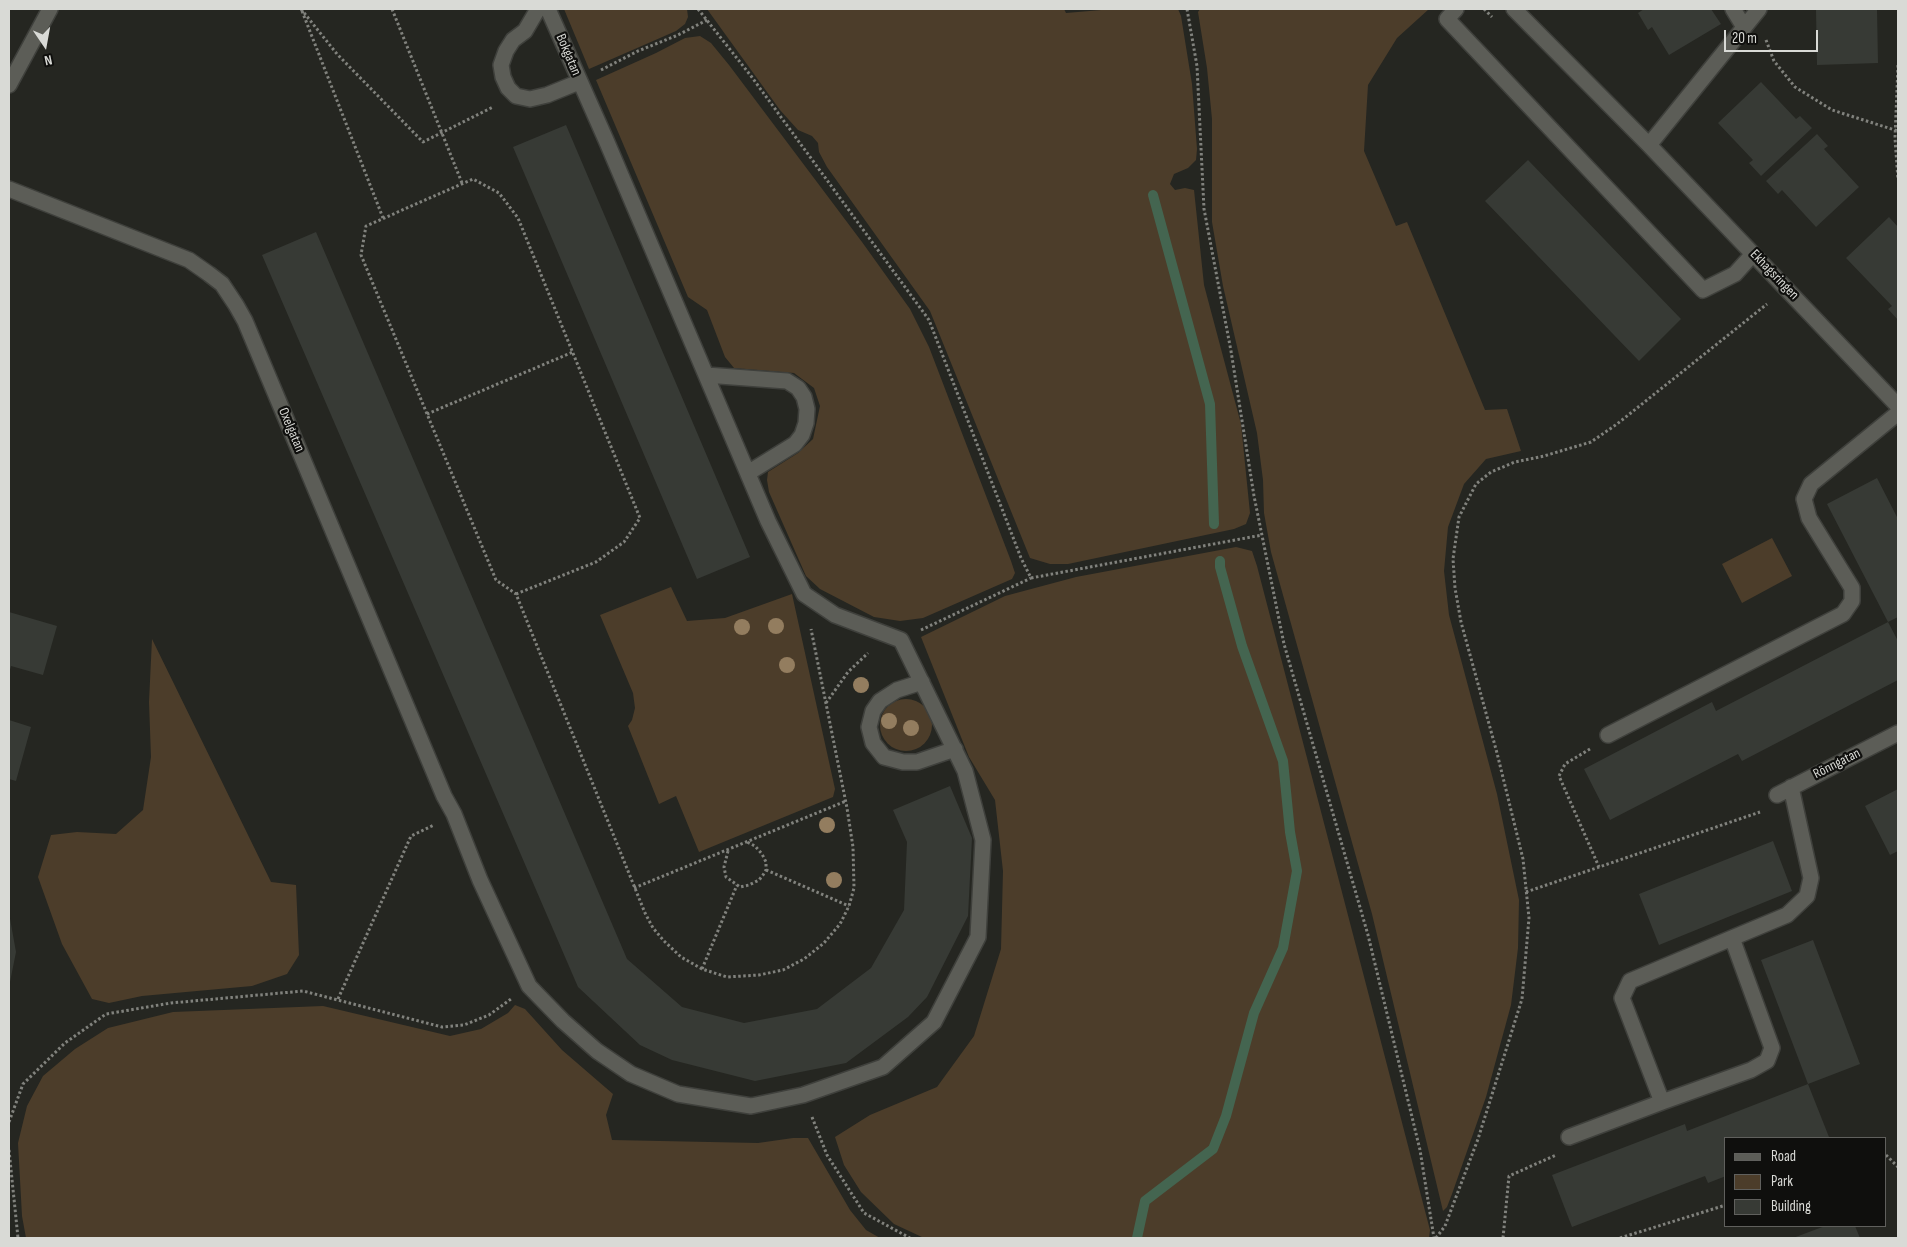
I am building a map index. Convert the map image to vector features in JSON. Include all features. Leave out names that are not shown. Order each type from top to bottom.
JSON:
[{"type":"street","points":[[9,85],[50,9]]},
{"type":"street","points":[[516,96],[508,88],[503,77],[501,65],[506,51],[513,40],[525,31],[538,9]]},
{"type":"street","name":"Bokgatan","points":[[516,96],[530,99],[547,95],[579,82],[548,9]]},
{"type":"street","points":[[1456,9],[1448,19],[1703,290],[1735,274],[1753,254]]},
{"type":"street","name":"Ekhagsringen","points":[[1514,9],[1648,145],[1898,406]]},
{"type":"street","points":[[1733,9],[1744,27]]},
{"type":"street","points":[[1648,145],[1757,11]]},
{"type":"street","points":[[579,82],[606,140],[768,520],[804,594],[835,615],[896,638],[922,682],[954,749],[917,762],[903,762],[884,757],[873,743],[869,727],[873,711],[880,701],[897,690],[922,682]]},
{"type":"street","name":"Oxelgatan","points":[[9,189],[189,260],[222,284],[245,321],[444,796],[454,814],[480,880],[529,986],[596,1051],[631,1074],[678,1094],[751,1106],[803,1095],[883,1068],[934,1022],[978,937],[983,840],[965,771],[954,749]]},
{"type":"street","points":[[706,375],[787,381],[798,388],[804,397],[807,409],[806,423],[802,435],[795,444],[748,473]]},
{"type":"street","points":[[1608,734],[1843,614],[1852,601],[1852,588],[1809,518],[1804,499],[1812,484],[1898,413]]},
{"type":"street","name":"Rönngatan","points":[[1777,795],[1898,733]]},
{"type":"street","points":[[1662,1102],[1622,998],[1630,981],[1786,915],[1807,896],[1811,878],[1792,787]]},
{"type":"street","points":[[1569,1136],[1751,1070],[1767,1061],[1772,1048],[1732,938]]},
{"type":"path","points":[[301,9],[337,54],[423,142],[516,96]]},
{"type":"path","points":[[301,9],[383,218]]},
{"type":"path","points":[[392,9],[462,183]]},
{"type":"path","points":[[698,9],[751,76],[929,320],[1021,558],[1031,578]]},
{"type":"path","points":[[1186,9],[1197,66],[1204,209],[1231,351],[1254,496],[1284,644],[1368,935],[1420,1150],[1435,1238]]},
{"type":"path","points":[[1757,11],[1774,61],[1796,87],[1832,110],[1897,132]]},
{"type":"path","points":[[579,82],[638,51],[678,35],[706,20]]},
{"type":"path","points":[[1898,64],[1898,180]]},
{"type":"path","points":[[516,594],[596,562],[624,542],[640,518],[518,218],[499,193],[473,179],[366,226],[361,255],[496,580],[516,594],[649,921],[664,941],[681,957],[702,969],[727,976],[760,975],[783,970],[804,959],[824,943],[840,924],[849,906],[854,888],[854,861],[846,802],[804,594]]},
{"type":"path","points":[[1435,1238],[1445,1226],[1478,1139],[1522,999],[1529,918],[1523,858],[1497,753],[1461,622],[1455,588],[1453,559],[1459,517],[1476,484],[1491,472],[1515,462],[1544,456],[1590,442],[1617,424],[1786,289]]},
{"type":"path","points":[[427,414],[573,352]]},
{"type":"path","points":[[826,704],[848,672],[866,654],[896,638],[1031,578],[1262,535]]},
{"type":"path","points":[[1599,867],[1559,776],[1565,764],[1595,746],[1608,734]]},
{"type":"path","points":[[1526,892],[1764,810],[1777,795]]},
{"type":"path","points":[[634,888],[846,802]]},
{"type":"path","points":[[338,999],[411,836],[454,814]]},
{"type":"path","points":[[728,850],[724,867],[726,877],[740,887],[749,885],[758,880],[766,870],[766,862],[755,846],[746,842]]},
{"type":"path","points":[[766,870],[849,906]]},
{"type":"path","points":[[702,969],[737,885]]},
{"type":"path","points":[[9,1122],[23,1084],[64,1043],[106,1014],[171,1003],[303,991],[442,1027],[464,1025],[489,1015],[529,986]]},
{"type":"path","points":[[803,1095],[827,1155],[864,1213],[910,1238]]},
{"type":"path","points":[[1503,1238],[1508,1176],[1570,1149],[1569,1136]]},
{"type":"path","points":[[9,1150],[18,1238]]},
{"type":"path","points":[[1887,1156],[1898,1167]]},
{"type":"path","points":[[1620,1238],[1724,1206]]},
{"type":"green space","points":[[564,9],[687,9],[688,17],[685,24],[676,31],[589,69]]},
{"type":"green space","points":[[707,9],[1064,9],[1066,13],[1113,9],[1178,9],[1181,16],[1192,84],[1197,149],[1196,160],[1188,168],[1174,174],[1170,184],[1175,190],[1185,188],[1194,190],[1204,285],[1241,424],[1250,513],[1246,524],[1234,529],[1068,564],[1050,564],[1030,558],[930,311],[827,167],[819,152],[818,143],[812,136],[798,130],[780,110]]},
{"type":"green space","points":[[1200,9],[1429,9],[1397,38],[1368,85],[1364,151],[1396,226],[1407,222],[1485,410],[1507,409],[1521,451],[1486,459],[1464,484],[1448,527],[1444,571],[1449,615],[1497,794],[1519,900],[1518,948],[1511,1005],[1486,1097],[1452,1194],[1447,1207],[1443,1211],[1372,914],[1271,552],[1264,513],[1263,480],[1257,433],[1223,286],[1212,222],[1212,119],[1207,68],[1198,12]]},
{"type":"green space","points":[[700,36],[711,43],[729,65],[910,309],[929,347],[1011,561],[1015,573],[1012,579],[923,618],[900,621],[874,617],[820,589],[806,576],[769,492],[767,480],[768,472],[798,453],[813,439],[820,406],[814,388],[794,373],[734,368],[725,357],[707,310],[688,297],[596,80],[685,38]]},
{"type":"green space","points":[[1772,538],[1792,576],[1742,603],[1722,564]]},
{"type":"green space","points":[[1236,547],[1252,551],[1257,566],[1430,1230],[1429,1238],[924,1238],[894,1224],[861,1192],[844,1165],[835,1137],[870,1115],[937,1087],[974,1036],[1001,949],[1003,871],[995,800],[969,757],[921,637],[1005,596],[1076,577]]},
{"type":"green space","points":[[671,587],[687,621],[725,618],[792,594],[835,789],[833,797],[699,852],[676,796],[659,804],[628,726],[632,720],[635,708],[633,693],[600,615]]},
{"type":"green space","points":[[152,639],[271,882],[296,885],[299,955],[287,974],[252,986],[142,996],[109,1003],[92,999],[62,944],[38,877],[51,835],[77,832],[116,834],[143,810],[151,757],[149,702]]},
{"type":"green space","points":[[901,699],[911,699],[925,706],[932,720],[932,730],[925,744],[911,751],[901,751],[891,747],[884,740],[880,730],[880,720],[884,710],[891,703]]},
{"type":"green space","points":[[515,1005],[525,1009],[562,1050],[613,1094],[606,1115],[612,1140],[758,1143],[808,1138],[850,1210],[866,1230],[880,1238],[26,1238],[22,1216],[18,1143],[27,1106],[43,1076],[75,1049],[108,1028],[173,1012],[323,1006],[450,1036],[481,1029],[508,1013]]},
{"type":"building","points":[[1644,9],[1711,9],[1721,24],[1669,55],[1652,27],[1648,30],[1638,13]]},
{"type":"building","points":[[1877,9],[1878,63],[1817,65],[1816,10]]},
{"type":"building","points":[[1761,82],[1796,119],[1800,116],[1812,128],[1761,176],[1749,163],[1753,160],[1718,123]]},
{"type":"building","points":[[566,125],[750,557],[697,579],[513,147]]},
{"type":"building","points":[[1817,134],[1828,146],[1824,149],[1859,187],[1816,227],[1782,190],[1778,194],[1766,181]]},
{"type":"building","points":[[1528,160],[1681,319],[1639,361],[1485,201]]},
{"type":"building","points":[[1889,217],[1898,227],[1898,320],[1888,309],[1892,306],[1846,258]]},
{"type":"building","points":[[316,232],[627,959],[682,1007],[744,1023],[817,1009],[871,968],[904,910],[907,842],[893,810],[950,786],[972,838],[968,916],[927,997],[908,1017],[846,1063],[755,1081],[672,1060],[640,1045],[578,987],[262,255]]},
{"type":"building","points":[[1877,478],[1898,519],[1898,617],[1888,622],[1827,504]]},
{"type":"building","points":[[9,612],[57,626],[43,675],[11,666],[9,673]]},
{"type":"building","points":[[1888,622],[1898,641],[1898,680],[1742,761],[1738,754],[1610,820],[1584,769],[1712,702],[1716,711]]},
{"type":"building","points":[[9,720],[31,727],[16,781],[9,779]]},
{"type":"building","points":[[1898,789],[1898,851],[1890,855],[1865,806]]},
{"type":"building","points":[[1773,841],[1792,891],[1659,945],[1639,894]]},
{"type":"building","points":[[9,913],[16,952],[10,982],[9,982]]},
{"type":"building","points":[[1813,940],[1860,1064],[1808,1084],[1761,960]]},
{"type":"building","points":[[1808,1084],[1829,1137],[1724,1137],[1724,1177],[1708,1183],[1705,1176],[1572,1227],[1552,1175],[1685,1124],[1687,1131]]},
{"type":"building","points":[[1822,1227],[1855,1227],[1860,1238],[1793,1238]]},
{"type":"waterway","points":[[1153,195],[1210,404],[1214,524]]},
{"type":"waterway","points":[[1137,1238],[1145,1201],[1213,1149],[1226,1116],[1254,1013],[1283,948],[1297,871],[1290,832],[1283,761],[1242,646],[1220,567],[1220,561]]}]
